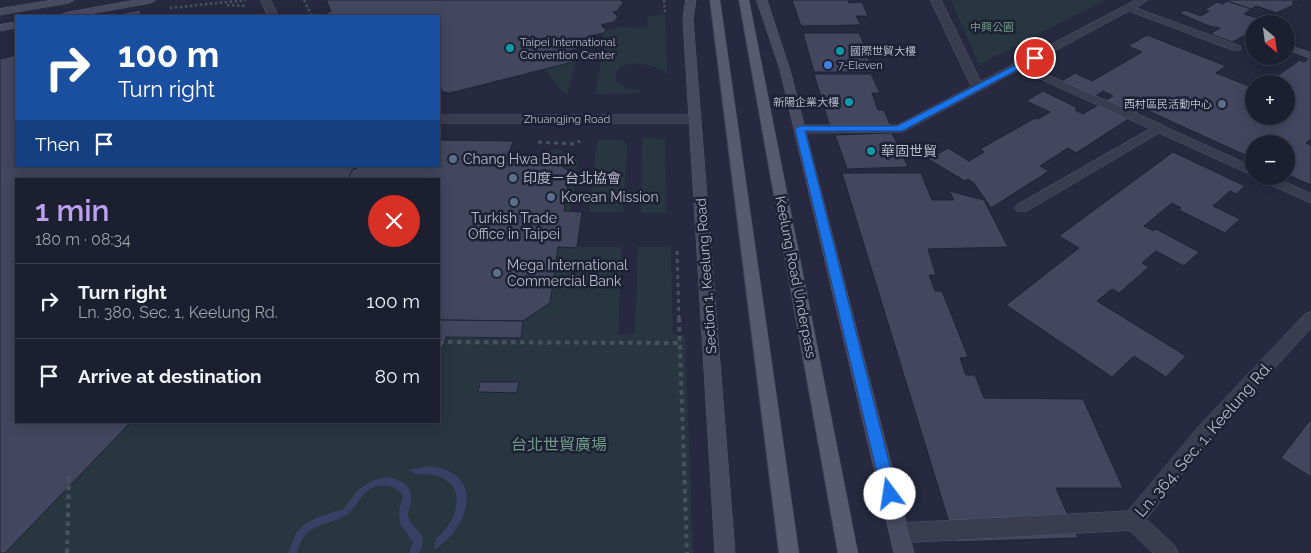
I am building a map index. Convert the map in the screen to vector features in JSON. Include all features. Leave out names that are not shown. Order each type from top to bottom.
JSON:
[{"type":"main road","points":[[0,12],[69,0]]},
{"type":"main road","points":[[69,15],[151,0]]},
{"type":"main road","name":"Section 1, Keelung Road","points":[[691,0],[688,18],[725,553]]},
{"type":"main road","points":[[715,0],[789,553]]},
{"type":"main road","name":"Keelung Road Underpass","points":[[744,0],[848,553]]},
{"type":"main road","points":[[762,0],[785,70],[904,553]]},
{"type":"main road","points":[[0,28],[15,25]]},
{"type":"street","points":[[266,0],[273,15]]},
{"type":"street","points":[[936,0],[978,88]]},
{"type":"street","points":[[800,129],[899,129],[1143,0]]},
{"type":"street","points":[[1128,8],[1236,48]]},
{"type":"street","points":[[1020,66],[1245,168]]},
{"type":"street","name":"Zhuangjing Road","points":[[440,119],[695,119]]},
{"type":"street","points":[[1022,208],[1159,128]]},
{"type":"street","points":[[1281,185],[1311,199]]},
{"type":"street","name":"Ln. 364, Sec. 1, Keelung Rd.","points":[[899,533],[1132,520],[1205,432],[1311,318]]},
{"type":"street","points":[[1132,520],[1168,553]]},
{"type":"path","points":[[304,0],[312,15]]},
{"type":"path","points":[[664,0],[665,18]]},
{"type":"path","points":[[218,5],[241,1]]},
{"type":"path","points":[[169,8],[218,5],[248,6]]},
{"type":"path","points":[[677,245],[687,553]]},
{"type":"path","points":[[440,342],[680,343]]},
{"type":"path","points":[[67,553],[69,474]]},
{"type":"green space","name":"中興公園","points":[[951,0],[1105,0],[979,65]]},
{"type":"green space","points":[[665,14],[667,75],[654,66],[644,64],[627,65],[620,68],[616,74],[616,81],[627,89],[641,90],[641,93],[595,94],[605,38],[601,34],[617,28],[647,28],[648,17]]},
{"type":"green space","points":[[576,58],[568,93],[564,93],[544,69]]},
{"type":"green space","points":[[642,138],[665,139],[666,213],[641,213]]},
{"type":"green space","points":[[597,140],[620,140],[626,142],[623,212],[589,212]]},
{"type":"green space","points":[[546,150],[562,150],[562,152],[571,154],[578,161],[571,211],[564,211],[545,158]]},
{"type":"green space","name":"台北世貿廣場","points":[[558,247],[622,247],[618,335],[635,334],[638,247],[671,247],[673,334],[685,335],[693,553],[5,553],[130,423],[440,423],[440,337],[521,337],[523,321],[550,303]]},
{"type":"water","points":[[431,466],[448,471],[460,479],[466,490],[467,502],[456,528],[434,550],[436,539],[449,524],[453,515],[456,497],[454,488],[448,481],[438,476],[416,474],[408,470]]},
{"type":"water","points":[[386,477],[404,483],[410,490],[411,500],[408,516],[411,523],[420,533],[423,541],[419,553],[409,553],[413,542],[400,524],[399,511],[403,496],[394,488],[384,485],[368,491],[346,515],[310,531],[300,543],[297,553],[288,553],[296,533],[305,524],[318,517],[343,509],[359,489],[372,481]]},
{"type":"building","name":"Taipei International Convention Center","points":[[326,0],[621,0],[623,3],[617,11],[613,12],[618,17],[614,22],[601,25],[606,30],[604,33],[590,36],[595,42],[593,45],[569,51],[576,58],[573,62],[450,93],[443,92],[440,87],[440,15],[324,15],[331,11]]},
{"type":"building","points":[[792,0],[848,0],[849,3],[862,2],[868,16],[856,16],[861,25],[801,26]]},
{"type":"building","points":[[1301,0],[1294,1],[1292,3],[1295,4],[1277,13],[1256,6],[1251,9],[1227,1]]},
{"type":"building","points":[[1227,1],[1251,9],[1244,14],[1248,15],[1245,15],[1245,36],[1232,42],[1210,34],[1220,28],[1209,26],[1179,13],[1185,10],[1201,16],[1209,11],[1204,10],[1217,2],[1223,4]]},
{"type":"building","points":[[140,10],[141,15],[113,15]]},
{"type":"building","name":"國際世貿大樓","points":[[803,33],[859,33],[864,44],[869,44],[875,58],[868,58],[874,72],[814,72]]},
{"type":"building","points":[[1147,35],[1226,66],[1216,73],[1245,84],[1245,125],[1295,125],[1295,75],[1279,75],[1300,60],[1304,62],[1308,59],[1295,54],[1295,46],[1311,51],[1311,139],[1306,143],[1311,145],[1311,185],[1295,178],[1295,135],[1245,135],[1245,155],[1144,109],[1076,153],[1068,148],[1040,166],[1049,171],[991,208],[974,183],[968,179],[965,181],[928,159],[948,148],[969,161],[984,152],[980,149],[1035,118],[1038,119],[1050,112],[1026,101],[1043,91],[1078,108],[1075,110],[1083,114],[1113,96],[1103,91],[1093,98],[1060,82],[1075,73],[1092,81],[1142,52],[1128,46]]},
{"type":"building","points":[[15,55],[15,167],[359,167],[352,170],[348,178],[15,178],[15,423],[130,423],[5,553],[0,553],[0,59]]},
{"type":"building","name":"新陽企業大樓","points":[[814,74],[871,74],[880,93],[872,93],[878,110],[884,110],[891,127],[830,127]]},
{"type":"building","name":"華固世貿","points":[[892,133],[908,167],[847,169],[835,135]]},
{"type":"building","points":[[440,140],[513,141],[508,158],[550,158],[570,172],[564,211],[582,212],[577,248],[558,247],[550,303],[523,321],[440,320],[440,178],[348,178],[352,170],[359,167],[440,167]]},
{"type":"building","points":[[1173,152],[1245,186],[1236,194],[1230,191],[1213,206],[1240,219],[1225,233],[1179,210],[1181,208],[1172,203],[1144,226],[1154,231],[1156,229],[1199,252],[1184,266],[1156,251],[1142,263],[1149,267],[1119,293],[1112,289],[1097,301],[1186,356],[1166,377],[1134,356],[1112,377],[1006,305],[1079,248],[1059,236]]},
{"type":"building","points":[[842,173],[921,173],[932,200],[954,200],[949,191],[984,200],[1008,247],[928,249],[936,275],[929,275],[935,291],[942,291],[968,357],[960,358],[966,375],[975,375],[984,398],[1083,399],[1123,488],[1056,488],[1078,538],[955,542]]},
{"type":"building","points":[[440,320],[523,321],[521,338],[446,337],[443,348],[440,348]]},
{"type":"building","points":[[480,382],[519,382],[517,393],[478,392]]},
{"type":"building","points":[[1311,419],[1311,477],[1281,458]]},
{"type":"place","name":"Taipei International Convention Center","points":[[510,48]]},
{"type":"place","name":"國際世貿大樓","points":[[840,51]]},
{"type":"place","name":"7-Eleven","points":[[828,65]]},
{"type":"place","name":"新陽企業大樓","points":[[849,102]]},
{"type":"place","name":"西村區民活動中心","points":[[1222,104]]},
{"type":"place","name":"華固世貿","points":[[871,151]]},
{"type":"place","name":"Chang Hwa Bank","points":[[453,159]]},
{"type":"place","name":"印度－台北協會","points":[[513,178]]},
{"type":"place","name":"Korean Mission","points":[[551,197]]},
{"type":"place","name":"Turkish Trade Office in Taipei","points":[[514,202]]},
{"type":"place","name":"Mega International Commercial Bank","points":[[497,273]]},
{"type":"route","points":[[890,494],[800,129],[899,129],[1035,58]]}]
